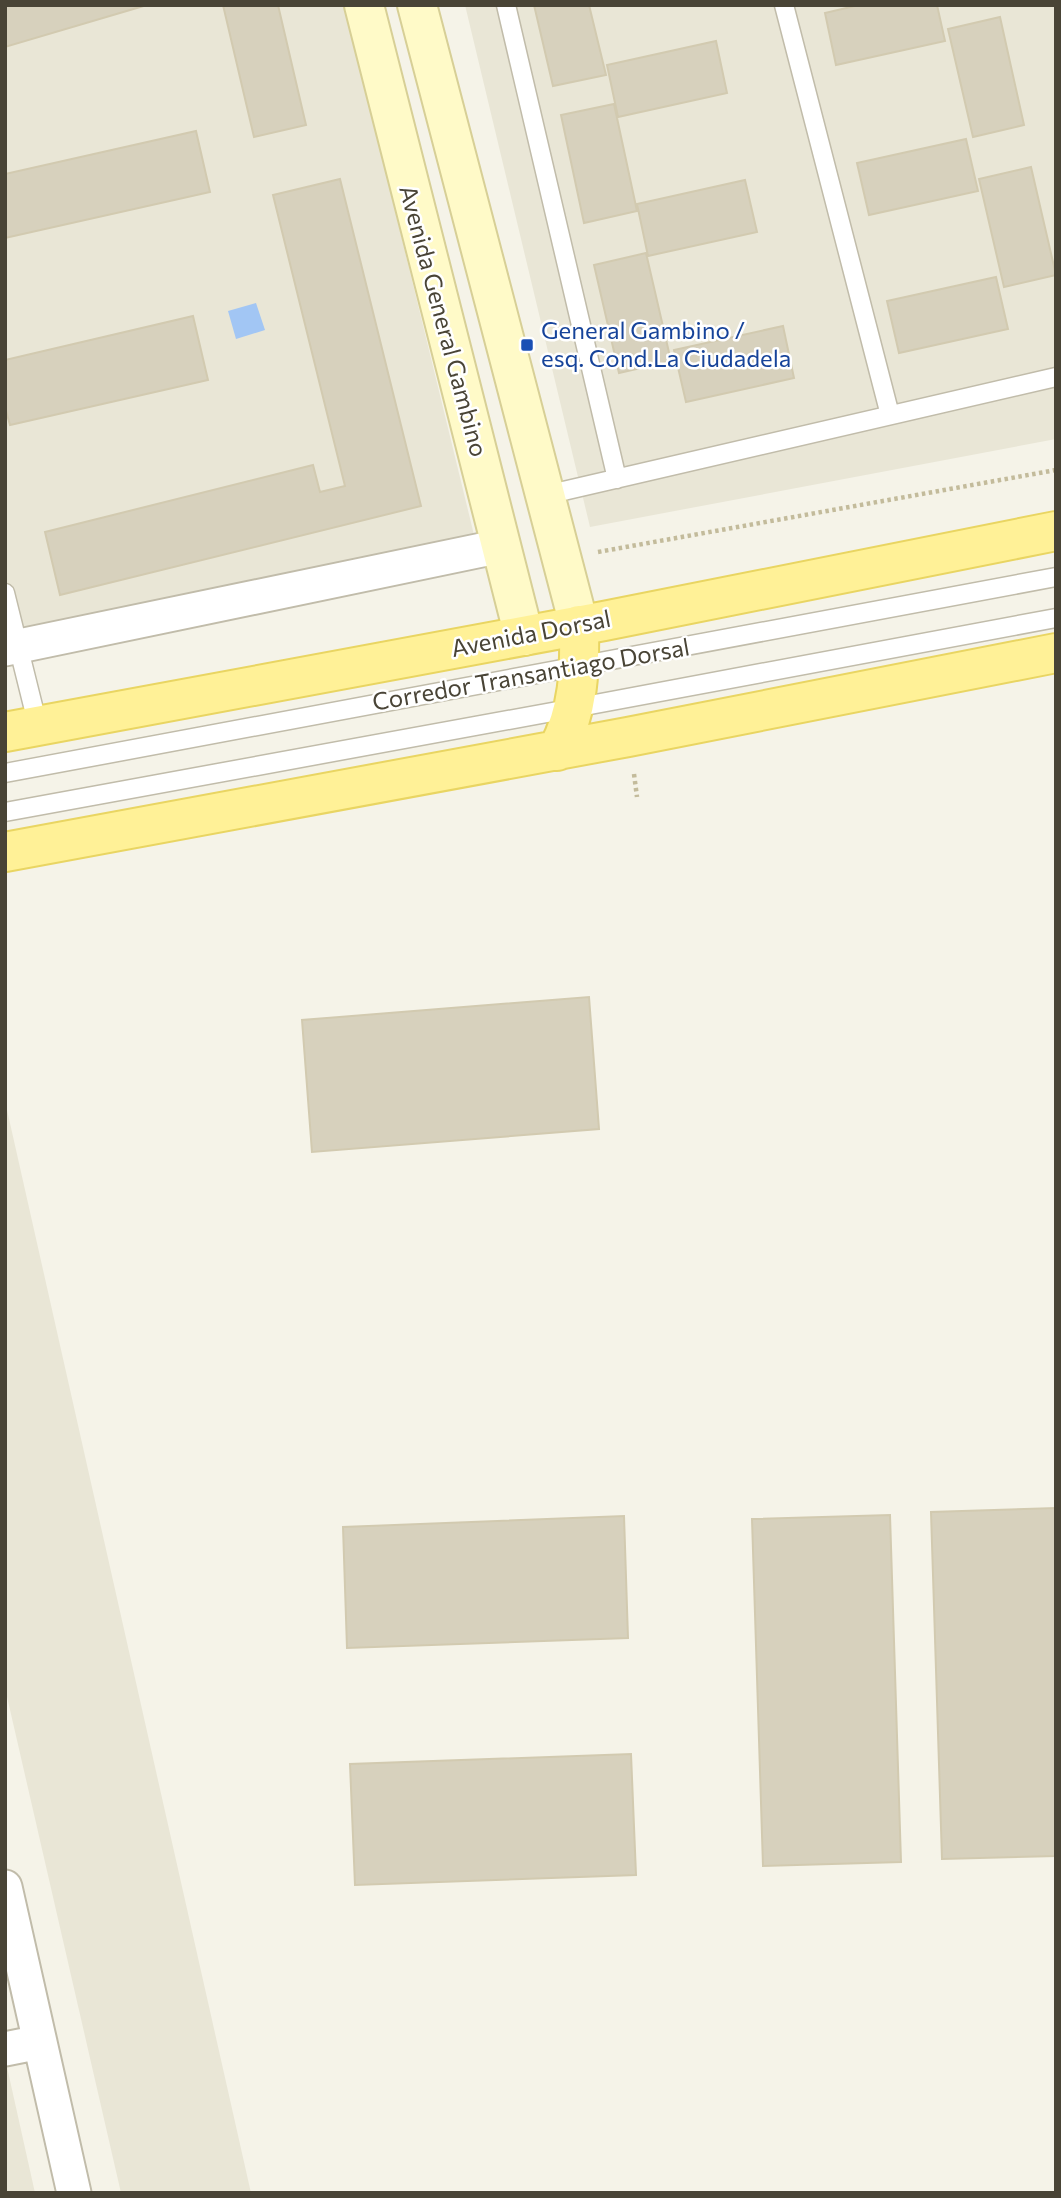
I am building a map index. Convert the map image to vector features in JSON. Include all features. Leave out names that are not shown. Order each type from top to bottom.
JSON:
[{"type":"main road","name":"Avenida Dorsal","points":[[22,729],[524,636],[1056,531]]},
{"type":"main road","points":[[557,751],[568,731],[574,708],[580,666],[579,625]]},
{"type":"main road","points":[[5,852],[557,751],[1056,653]]},
{"type":"street","name":"Avenida General Gambino","points":[[364,5],[524,636]]},
{"type":"street","points":[[417,5],[579,625]]},
{"type":"street","points":[[381,79],[431,64]]},
{"type":"street","points":[[12,647],[502,546]]},
{"type":"street","points":[[5,1887],[74,2193]]},
{"type":"street","points":[[5,2049],[40,2042]]},
{"type":"lane","points":[[506,5],[617,479]]},
{"type":"lane","points":[[784,5],[890,415]]},
{"type":"lane","points":[[546,495],[1056,377]]},
{"type":"lane","name":"Corredor Transantiago Dorsal","points":[[5,772],[1056,578]]},
{"type":"lane","points":[[5,593],[22,729]]},
{"type":"lane","name":"Corredor Transantiago Dorsal","points":[[5,812],[1056,618]]},
{"type":"shaded area","points":[[5,5],[345,5],[475,539],[5,637]]},
{"type":"shaded area","points":[[465,5],[1056,5],[1056,439],[590,527]]},
{"type":"shaded area","points":[[5,1101],[251,2193],[121,2193],[5,1688]]},
{"type":"shaded area","points":[[5,2058],[35,2193],[5,2193]]},
{"type":"water","points":[[256,303],[265,330],[236,339],[228,311]]},
{"type":"building","points":[[5,5],[147,5],[5,47]]},
{"type":"building","points":[[223,5],[278,5],[306,125],[254,137]]},
{"type":"building","points":[[534,5],[589,5],[606,75],[553,86]]},
{"type":"building","points":[[859,5],[937,5],[945,41],[836,65],[825,13]]},
{"type":"building","points":[[1000,17],[1024,125],[973,137],[948,29]]},
{"type":"building","points":[[716,41],[727,93],[618,117],[607,65]]},
{"type":"building","points":[[614,104],[637,211],[584,223],[561,115]]},
{"type":"building","points":[[196,131],[210,192],[5,238],[5,174]]},
{"type":"building","points":[[966,139],[978,191],[869,215],[857,163]]},
{"type":"building","points":[[1031,167],[1056,275],[1004,287],[979,179]]},
{"type":"building","points":[[340,179],[421,506],[60,595],[45,532],[313,465],[320,492],[345,486],[273,195]]},
{"type":"building","points":[[745,180],[757,232],[648,256],[637,204]]},
{"type":"building","points":[[646,253],[671,361],[619,373],[594,265]]},
{"type":"building","points":[[996,277],[1008,329],[899,353],[887,301]]},
{"type":"building","points":[[193,316],[208,380],[10,425],[5,407],[5,360]]},
{"type":"building","points":[[783,326],[794,378],[686,402],[674,350]]},
{"type":"building","points":[[589,997],[599,1129],[312,1152],[302,1020]]},
{"type":"building","points":[[1056,1508],[1056,1856],[942,1859],[931,1512]]},
{"type":"building","points":[[890,1515],[901,1862],[763,1866],[752,1519]]},
{"type":"building","points":[[624,1516],[628,1638],[347,1648],[343,1527]]},
{"type":"building","points":[[631,1754],[636,1875],[355,1885],[350,1764]]},
{"type":"place","name":"General Gambino / esq. Cond.La Ciudadela","points":[[527,345]]}]
